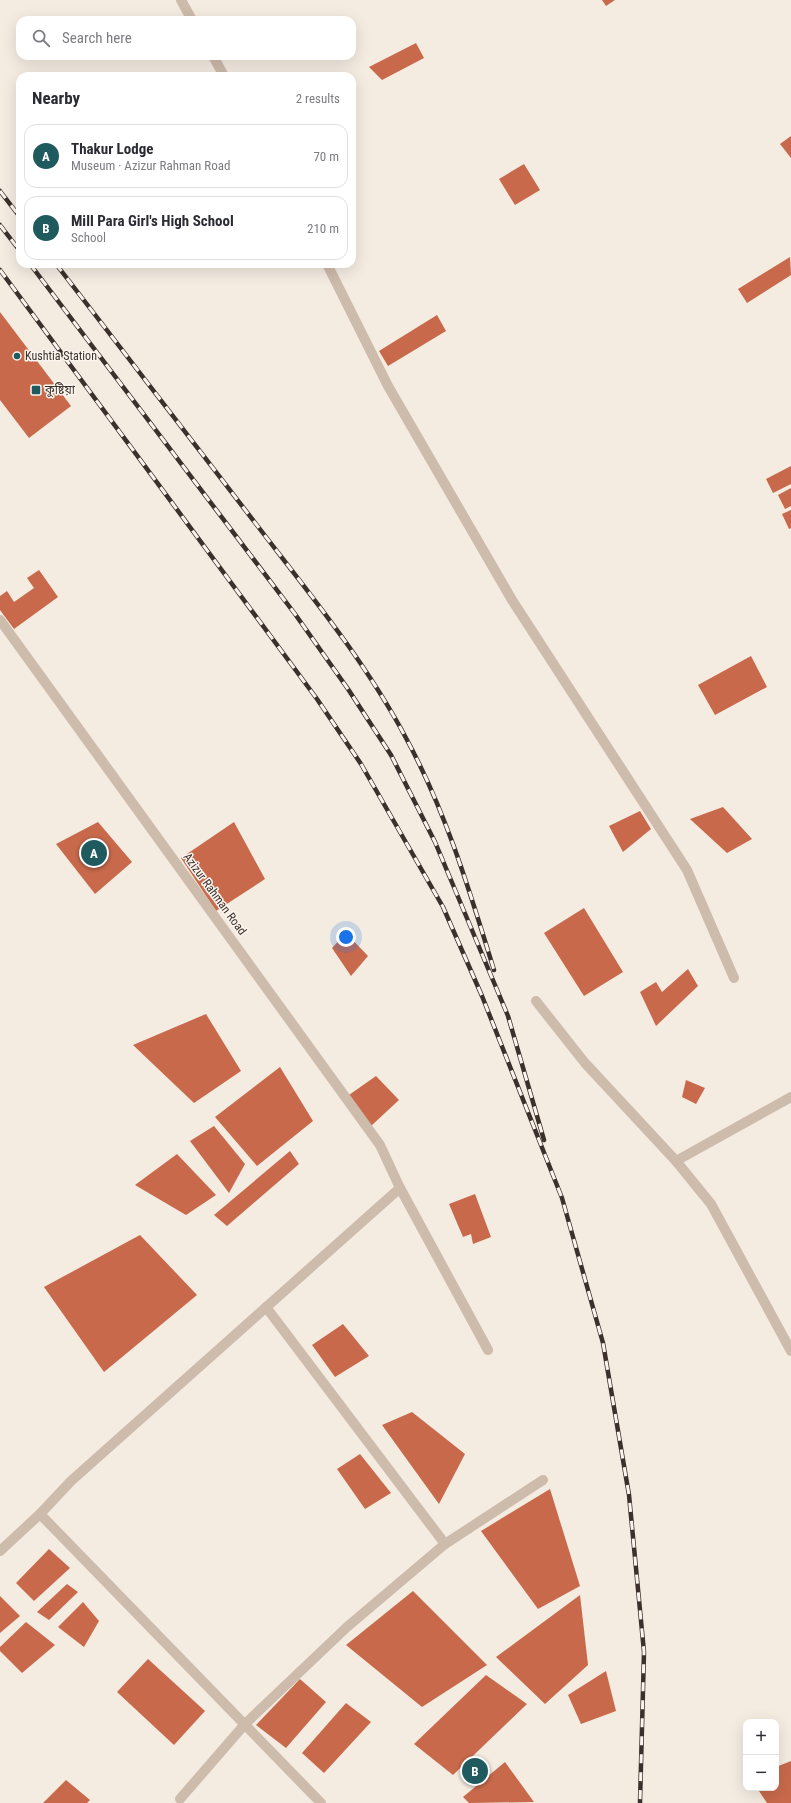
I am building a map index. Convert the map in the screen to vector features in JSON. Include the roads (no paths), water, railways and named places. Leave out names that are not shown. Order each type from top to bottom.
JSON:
[{"type":"street","points":[[181,0],[190,16]]},
{"type":"street","points":[[215,60],[222,72]]},
{"type":"street","points":[[329,268],[388,386],[512,600],[687,870],[734,978]]},
{"type":"street","name":"Azizur Rahman Road","points":[[0,620],[74,720],[380,1145],[400,1188],[488,1350]]},
{"type":"street","points":[[536,1001],[585,1063],[676,1161],[711,1204],[791,1351]]},
{"type":"street","points":[[676,1161],[791,1097]]},
{"type":"street","points":[[0,1551],[40,1514],[71,1481],[400,1188]]},
{"type":"street","points":[[266,1308],[445,1544]]},
{"type":"street","points":[[180,1799],[245,1724],[347,1627],[445,1544],[543,1480]]},
{"type":"street","points":[[40,1514],[321,1803]]},
{"type":"railway","points":[[0,191],[16,212]]},
{"type":"railway","points":[[0,225],[16,246]]},
{"type":"railway","points":[[33,268],[295,614],[348,689],[391,755],[435,842],[508,1016],[544,1140]]},
{"type":"railway","points":[[59,268],[336,628],[373,682],[406,738],[433,794],[456,851],[494,970]]},
{"type":"railway","points":[[0,270],[317,699],[361,764],[443,907],[482,996],[562,1198],[603,1343],[629,1495],[644,1652],[640,1803]]},
{"type":"place","name":"Kushtia Station","points":[[17,356]]},
{"type":"place","name":"কুষ্টিয়া","points":[[36,390]]},
{"type":"place","name":"Thakur Lodge","points":[[94,853]]},
{"type":"place","name":"Mill Para Girl's High School","points":[[475,1771]]}]
